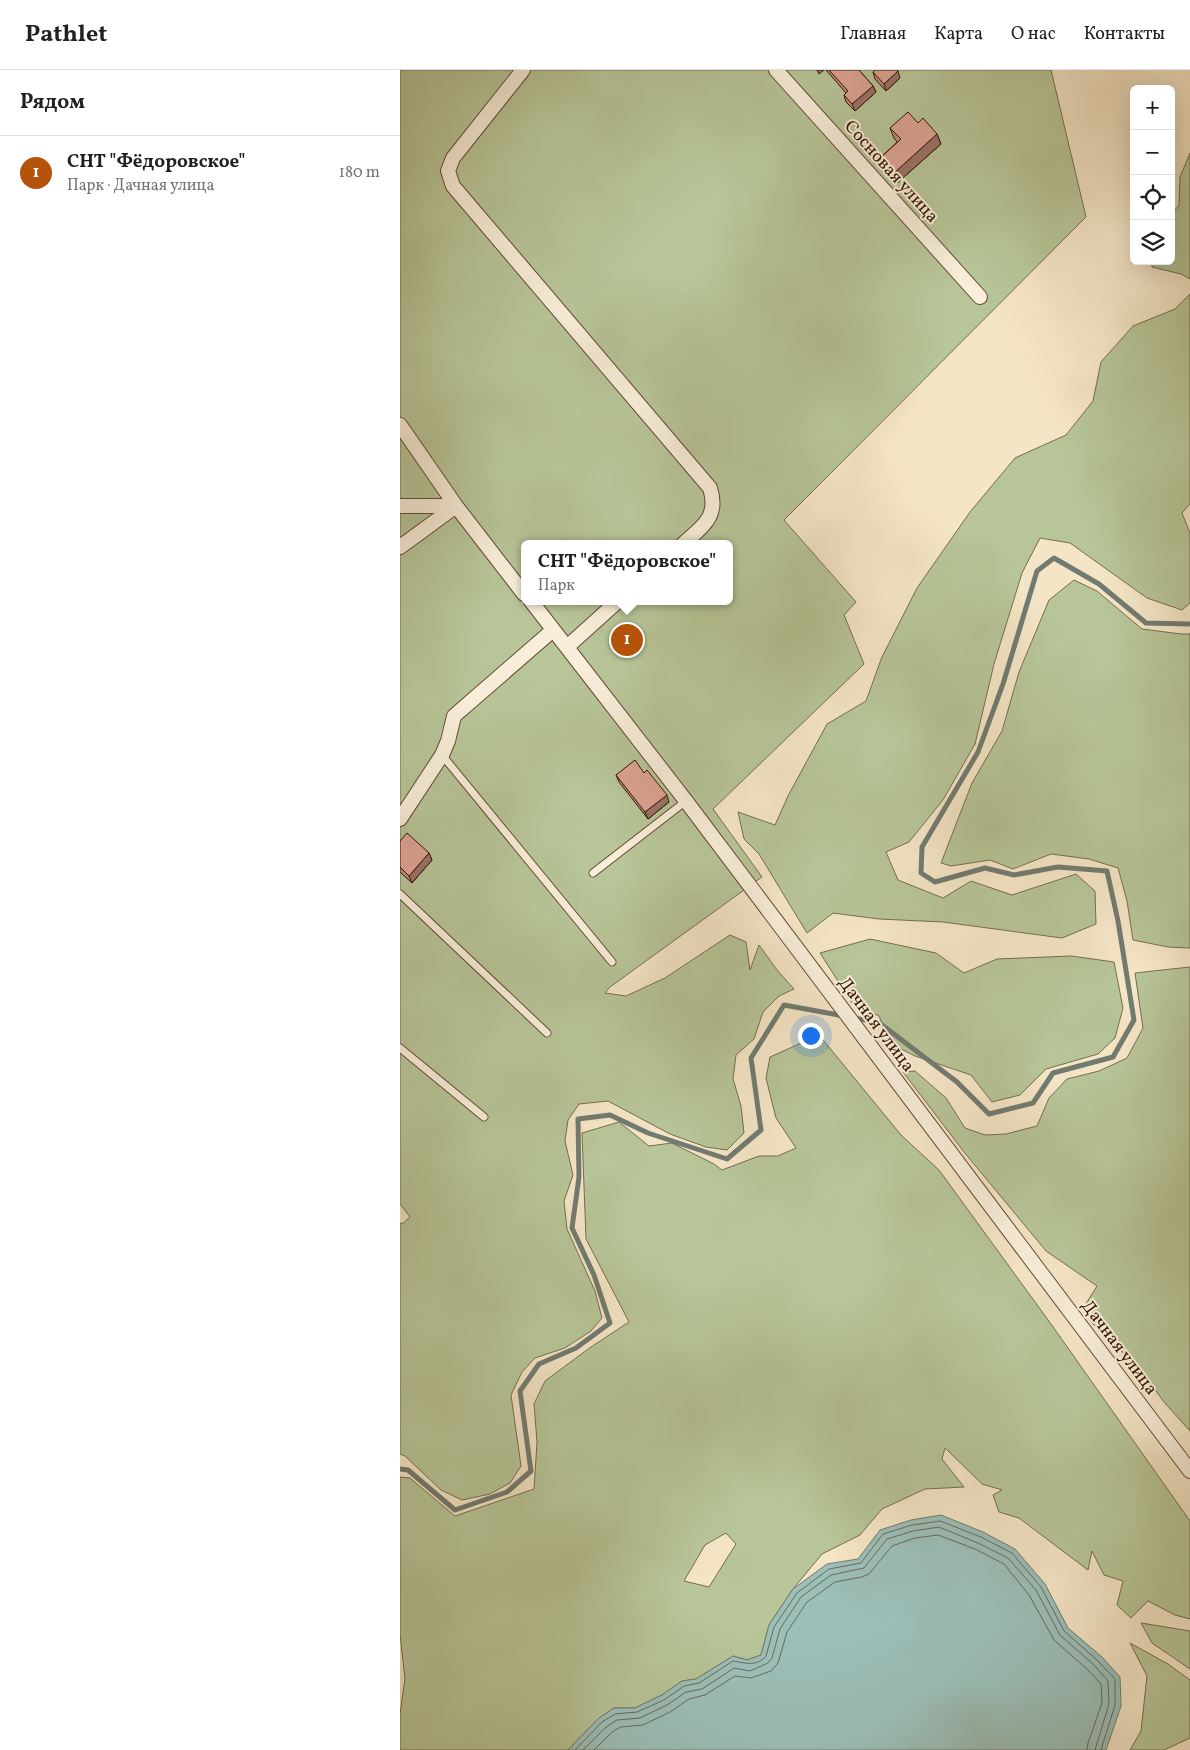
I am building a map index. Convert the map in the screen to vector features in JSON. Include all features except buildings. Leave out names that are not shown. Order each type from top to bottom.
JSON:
[{"type":"street","points":[[523,70],[453,158],[448,171],[454,186],[710,488],[714,499],[712,513],[703,526],[687,540]]},
{"type":"street","name":"Сосновая улица","points":[[776,70],[980,297]]},
{"type":"street","points":[[400,425],[456,506],[521,590]]},
{"type":"street","points":[[400,506],[456,506]]},
{"type":"street","points":[[400,547],[456,506]]},
{"type":"street","name":"Дачная улица","points":[[533,605],[686,801],[1190,1471]]},
{"type":"street","points":[[567,647],[614,605]]},
{"type":"street","points":[[400,819],[442,755],[448,742],[454,716],[553,630]]},
{"type":"lane","points":[[442,755],[612,962]]},
{"type":"lane","points":[[593,873],[686,801]]},
{"type":"lane","points":[[400,894],[547,1033]]},
{"type":"lane","points":[[400,1048],[484,1117]]},
{"type":"green space","points":[[400,70],[1051,70],[1086,217],[784,520],[856,602],[844,615],[864,664],[713,809],[762,877],[610,987],[605,993],[626,996],[665,978],[730,935],[746,942],[750,970],[759,945],[794,989],[779,996],[763,1012],[754,1039],[736,1055],[733,1079],[741,1106],[744,1133],[727,1150],[706,1147],[670,1134],[608,1101],[579,1104],[568,1120],[565,1141],[573,1175],[564,1201],[567,1229],[595,1291],[602,1318],[591,1331],[565,1348],[535,1358],[522,1372],[511,1395],[521,1466],[510,1483],[490,1494],[462,1500],[441,1490],[405,1456],[400,1454],[400,1223],[402,1224],[410,1217],[400,1204]]},
{"type":"green space","points":[[1190,153],[1190,279],[1181,274],[1152,267],[1152,265],[1175,265],[1175,210],[1179,205],[1180,177]]},
{"type":"green space","points":[[1190,294],[1190,504],[1182,513],[1190,533],[1190,603],[1182,610],[1147,598],[1070,543],[1040,538],[1022,573],[994,664],[975,744],[943,800],[909,842],[886,852],[898,880],[943,898],[971,881],[1012,895],[1076,874],[1095,891],[1096,924],[1062,938],[943,922],[879,919],[833,913],[807,933],[759,854],[744,839],[738,812],[775,825],[788,796],[827,724],[866,701],[882,657],[917,588],[970,512],[1015,458],[1066,435],[1093,401],[1101,362],[1133,326],[1175,309]]},
{"type":"green space","points":[[1074,580],[1097,591],[1142,629],[1190,634],[1190,948],[1168,947],[1133,940],[1127,901],[1118,868],[1089,859],[1051,854],[1013,869],[990,860],[951,866],[941,863],[972,783],[1002,731],[1019,672],[1049,600]]},
{"type":"green space","points":[[870,939],[936,953],[964,973],[997,959],[1071,956],[1114,962],[1123,1008],[1115,1038],[1098,1054],[1046,1069],[1020,1095],[992,1102],[971,1075],[915,1056],[891,1044],[879,1016],[852,1003],[820,953]]},
{"type":"green space","points":[[1190,967],[1190,1431],[1164,1402],[1140,1369],[1092,1323],[1084,1307],[1097,1286],[1046,1251],[964,1152],[903,1072],[915,1071],[946,1098],[965,1128],[985,1135],[1006,1134],[1037,1126],[1049,1098],[1067,1079],[1099,1071],[1127,1058],[1143,1028],[1135,973]]},
{"type":"green space","points":[[819,1035],[901,1135],[939,1170],[1051,1324],[1190,1521],[1190,1619],[1175,1615],[1148,1601],[1131,1618],[1117,1605],[1123,1581],[1104,1575],[1092,1551],[1088,1570],[1019,1518],[999,1512],[993,1495],[1002,1490],[982,1484],[945,1448],[942,1459],[964,1487],[925,1489],[882,1509],[860,1535],[822,1554],[793,1589],[769,1625],[761,1655],[747,1660],[733,1656],[696,1679],[682,1681],[662,1695],[635,1708],[614,1708],[599,1718],[568,1750],[400,1750],[400,1714],[405,1679],[400,1634],[400,1477],[410,1478],[455,1516],[534,1489],[537,1442],[534,1404],[545,1381],[629,1322],[586,1239],[582,1133],[619,1122],[649,1146],[672,1143],[722,1170],[759,1156],[778,1156],[796,1148],[776,1118],[766,1078],[770,1057]],"holes":[[[726,1533],[736,1544],[709,1587],[684,1581],[705,1545]]]},
{"type":"green space","points":[[1141,1623],[1190,1631],[1190,1669],[1152,1643]]},
{"type":"green space","points":[[1130,1643],[1168,1664],[1190,1680],[1190,1738],[1164,1750],[1130,1750],[1141,1731],[1147,1676]]},
{"type":"water","points":[[941,1515],[983,1532],[1015,1549],[1045,1584],[1068,1628],[1102,1657],[1120,1677],[1121,1706],[1106,1750],[568,1750],[599,1718],[614,1708],[635,1708],[662,1695],[682,1681],[696,1679],[733,1656],[747,1660],[761,1655],[769,1625],[793,1589],[827,1564],[858,1559],[880,1530],[911,1520]]},
{"type":"waterway","points":[[853,1018],[878,1022],[957,1082],[989,1114],[1033,1103],[1053,1073],[1113,1057],[1134,1020],[1118,921],[1107,871],[1058,867],[1014,875],[985,868],[935,882],[921,873],[922,847],[978,752],[1003,684],[1037,571],[1054,558],[1099,584],[1146,623],[1190,624]]},
{"type":"waterway","points":[[400,1469],[408,1470],[455,1510],[507,1492],[531,1471],[520,1391],[539,1364],[576,1348],[610,1323],[594,1275],[572,1228],[579,1177],[578,1119],[610,1115],[648,1133],[727,1159],[761,1130],[751,1058],[784,1005],[844,1016]]},
{"type":"place","name":"СНТ \"Фёдоровское\"","points":[[627,640]]}]
